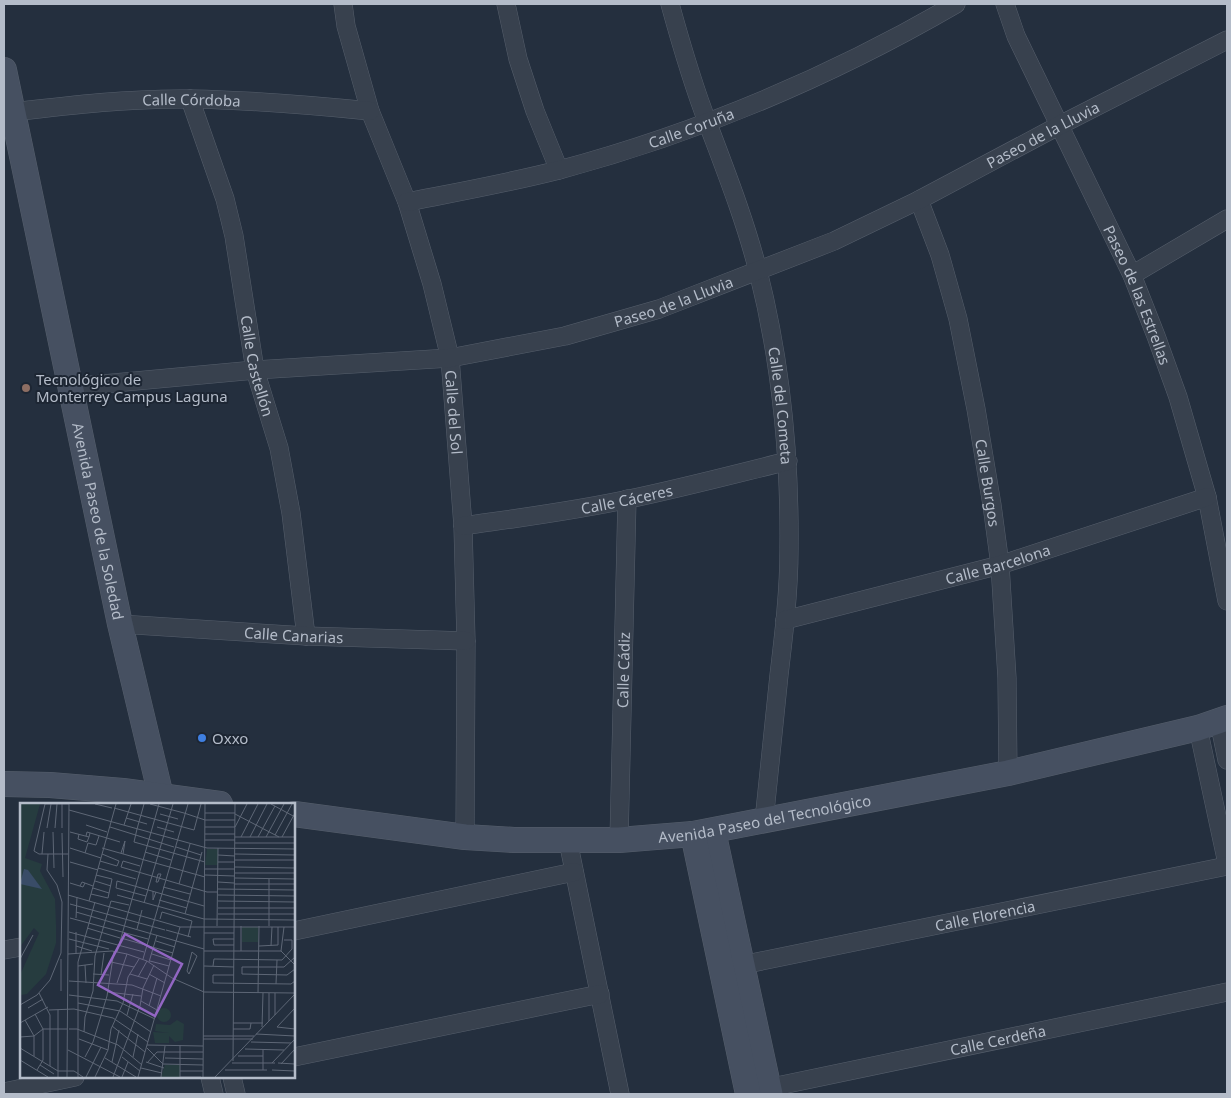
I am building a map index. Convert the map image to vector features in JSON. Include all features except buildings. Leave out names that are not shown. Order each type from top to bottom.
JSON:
[{"type":"street","name":"Calle del Sol","points":[[343,4],[346,26],[370,111],[407,202],[432,284],[450,358],[463,526],[466,642],[465,837]]},
{"type":"street","points":[[506,4],[518,59],[535,111],[559,170]]},
{"type":"street","name":"Calle del Cometa","points":[[670,4],[707,122],[742,216],[758,270],[772,333],[782,402],[788,461],[789,551],[785,620],[764,821]]},
{"type":"street","name":"Calle Coruña","points":[[407,202],[484,188],[559,170],[634,148],[707,122],[783,92],[856,58],[956,4]]},
{"type":"street","name":"Paseo de las Estrellas","points":[[1005,4],[1016,36],[1132,275],[1178,397],[1207,497],[1227,601]]},
{"type":"street","name":"Paseo de la Lluvia","points":[[70,387],[256,370],[450,358],[565,336],[660,309],[834,241],[919,200],[1060,124],[1227,40]]},
{"type":"street","name":"Avenida Paseo de la Soledad","points":[[4,70],[120,624],[163,802]]},
{"type":"street","name":"Calle Córdoba","points":[[13,112],[130,100],[190,99],[280,102],[370,111]]},
{"type":"street","name":"Calle Castellón","points":[[190,99],[212,160],[234,236],[256,370],[279,448],[291,513],[306,636]]},
{"type":"street","name":"Calle Burgos","points":[[919,200],[940,256],[958,319],[978,418],[1000,565],[1007,678],[1008,773]]},
{"type":"street","points":[[1132,275],[1227,219]]},
{"type":"street","name":"Calle Cáceres","points":[[463,526],[627,499],[788,461]]},
{"type":"street","name":"Calle Barcelona","points":[[785,620],[1000,565],[1207,497]]},
{"type":"street","name":"Calle Cádiz","points":[[619,840],[627,499]]},
{"type":"street","name":"Calle Canarias","points":[[120,624],[306,636],[466,642]]},
{"type":"street","points":[[1215,722],[1227,760]]},
{"type":"street","points":[[1215,722],[1227,864]]},
{"type":"street","name":"Avenida Paseo del Tecnológico","points":[[295,814],[465,837],[568,841],[619,840],[703,832],[1008,773],[1215,722]]},
{"type":"street","points":[[4,784],[50,784],[123,790],[163,802],[192,803]]},
{"type":"street","points":[[703,832],[742,965],[754,1093]]},
{"type":"street","points":[[703,832],[754,1093]]},
{"type":"street","points":[[568,841],[620,1094]]},
{"type":"street","name":"Calle Florencia","points":[[742,965],[1227,864]]},
{"type":"street","points":[[295,931],[574,872]]},
{"type":"street","points":[[4,950],[20,947]]},
{"type":"street","name":"Calle Cerdeña","points":[[754,1093],[1227,992]]},
{"type":"street","points":[[295,1057],[600,994]]},
{"type":"street","points":[[4,1092],[70,1078]]},
{"type":"street","points":[[210,1078],[214,1094]]},
{"type":"street","points":[[232,1078],[236,1094]]},
{"type":"place","name":"Tecnológico de Monterrey Campus Laguna","points":[[26,388]]},
{"type":"place","name":"Oxxo","points":[[202,738]]}]
